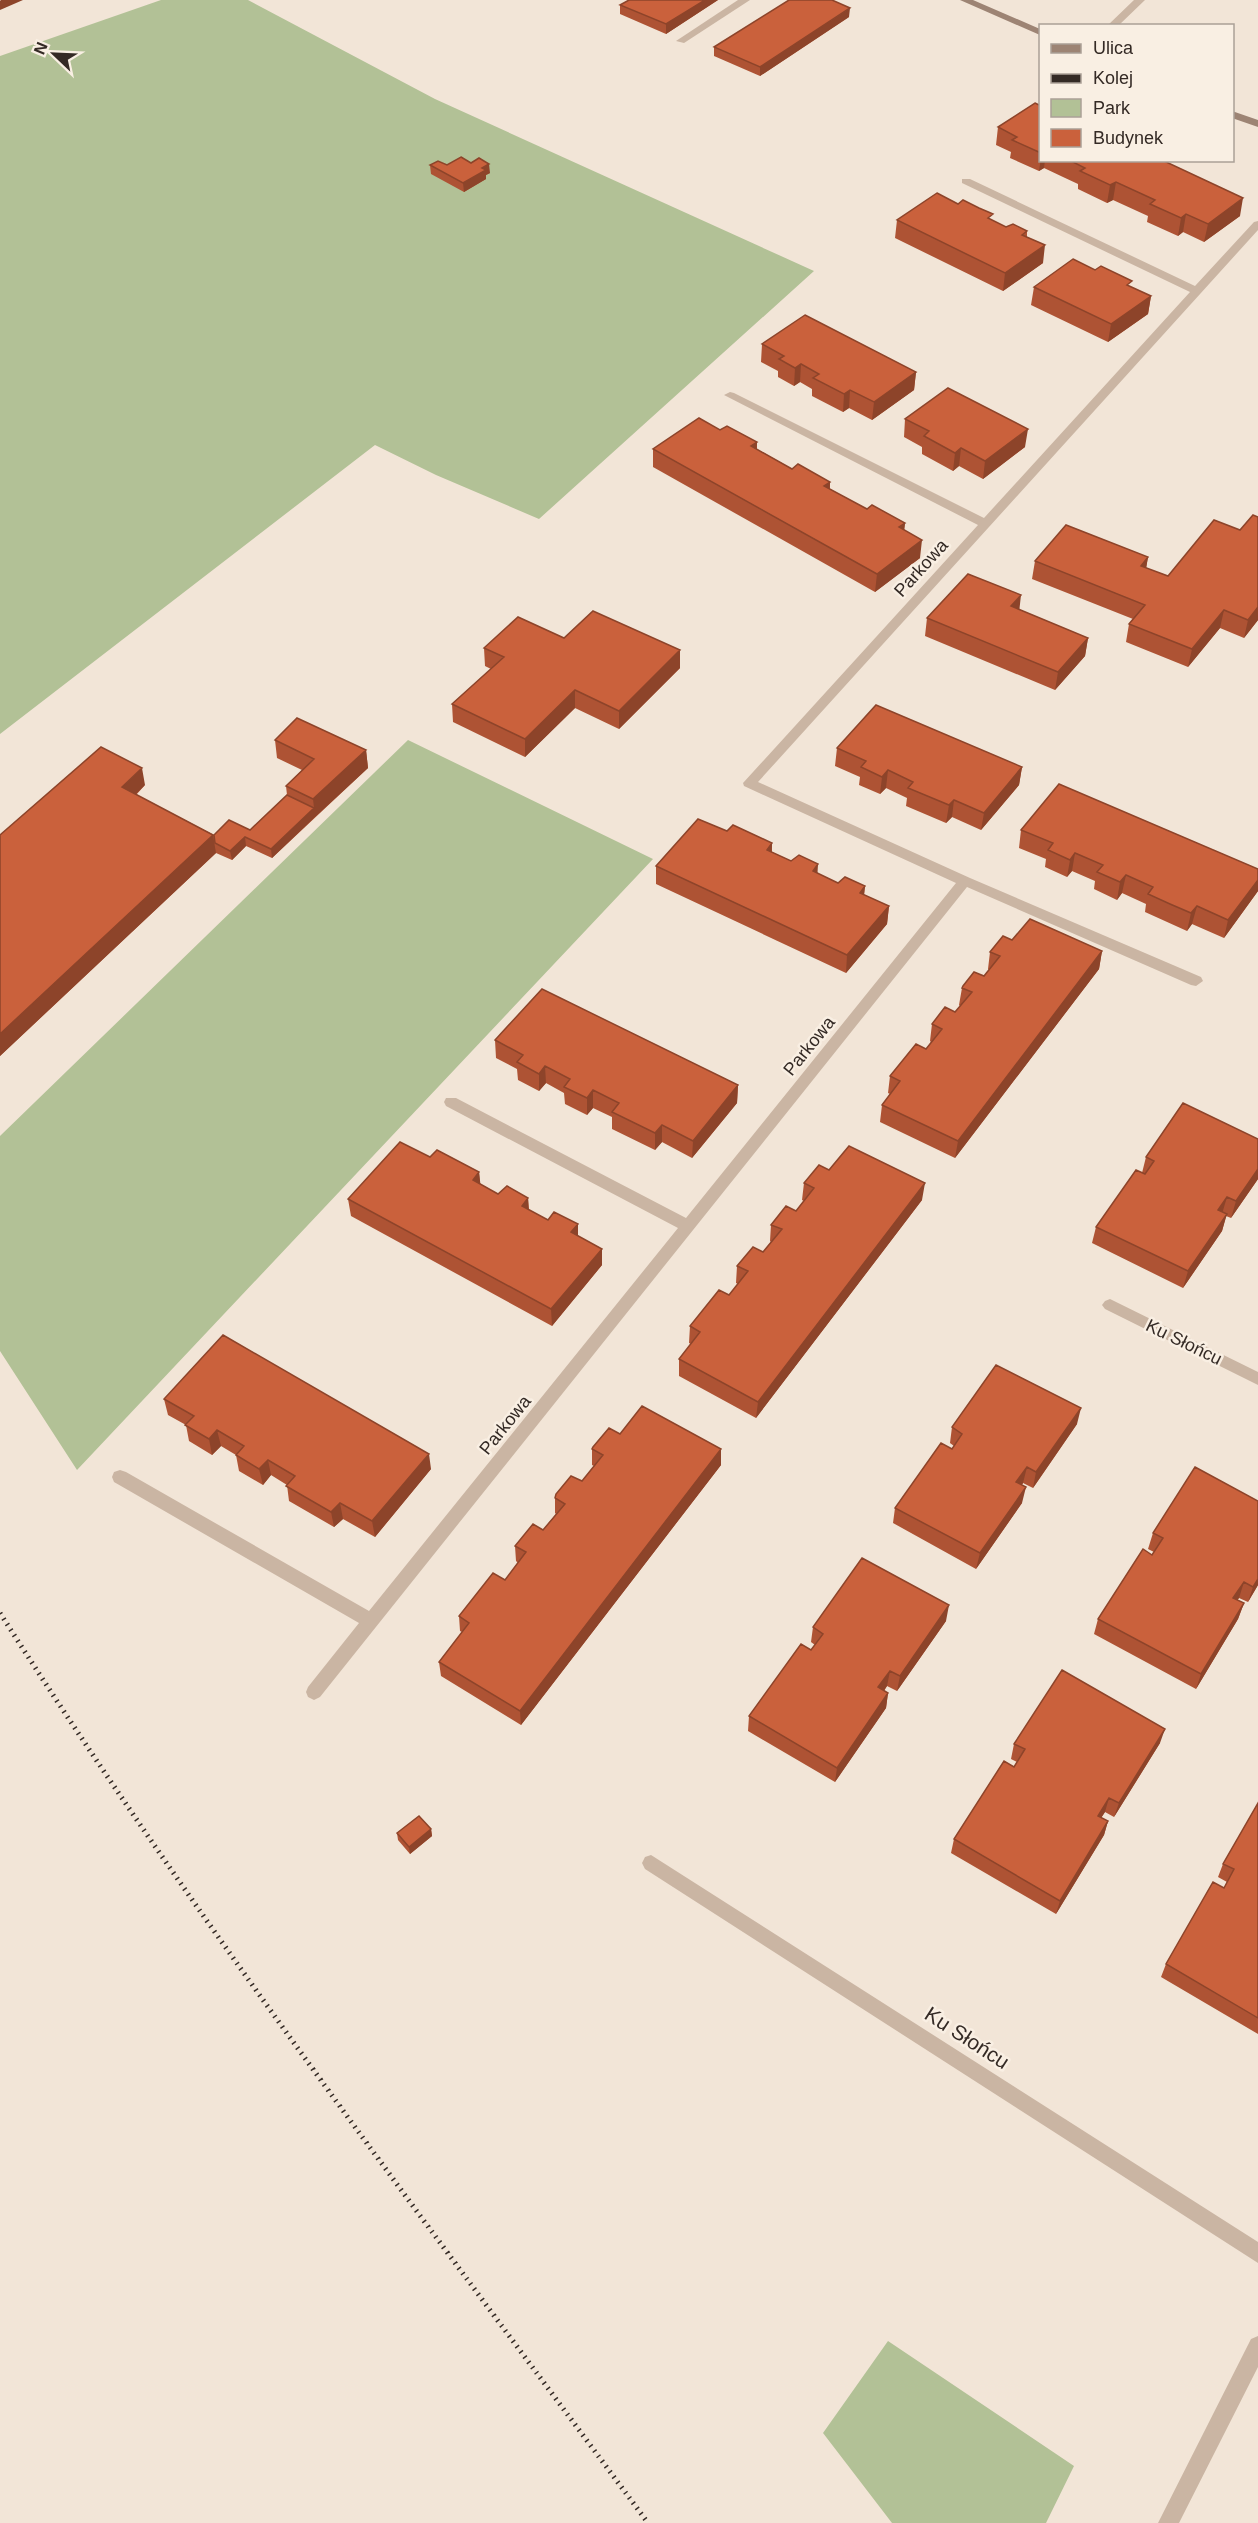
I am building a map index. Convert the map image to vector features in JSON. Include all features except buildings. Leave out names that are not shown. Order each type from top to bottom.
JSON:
[{"type":"main road","points":[[965,0],[1039,31]]},
{"type":"main road","points":[[1234,114],[1258,124]]},
{"type":"street","points":[[681,41],[746,0]]},
{"type":"street","points":[[1114,24],[1140,0]]},
{"type":"street","points":[[966,181],[1197,291]]},
{"type":"street","name":"Parkowa","points":[[314,1692],[965,881],[749,783],[1258,224]]},
{"type":"street","points":[[730,395],[986,524]]},
{"type":"street","points":[[965,881],[1196,981]]},
{"type":"street","points":[[451,1102],[687,1226]]},
{"type":"street","name":"Ku Słońcu","points":[[1110,1305],[1258,1379]]},
{"type":"street","points":[[120,1477],[372,1621]]},
{"type":"street","name":"Ku Słońcu","points":[[651,1863],[1258,2253]]},
{"type":"street","points":[[1168,2523],[1258,2346]]},
{"type":"green space","points":[[161,0],[248,0],[435,99],[814,271],[539,519],[436,475],[375,445],[0,734],[0,56]]},
{"type":"green space","points":[[408,740],[653,859],[77,1470],[0,1351],[0,1136]]},
{"type":"green space","points":[[888,2341],[1074,2466],[1046,2523],[892,2523],[823,2433]]},
{"type":"railway","points":[[0,1613],[155,1846],[316,2074],[648,2523]]}]
